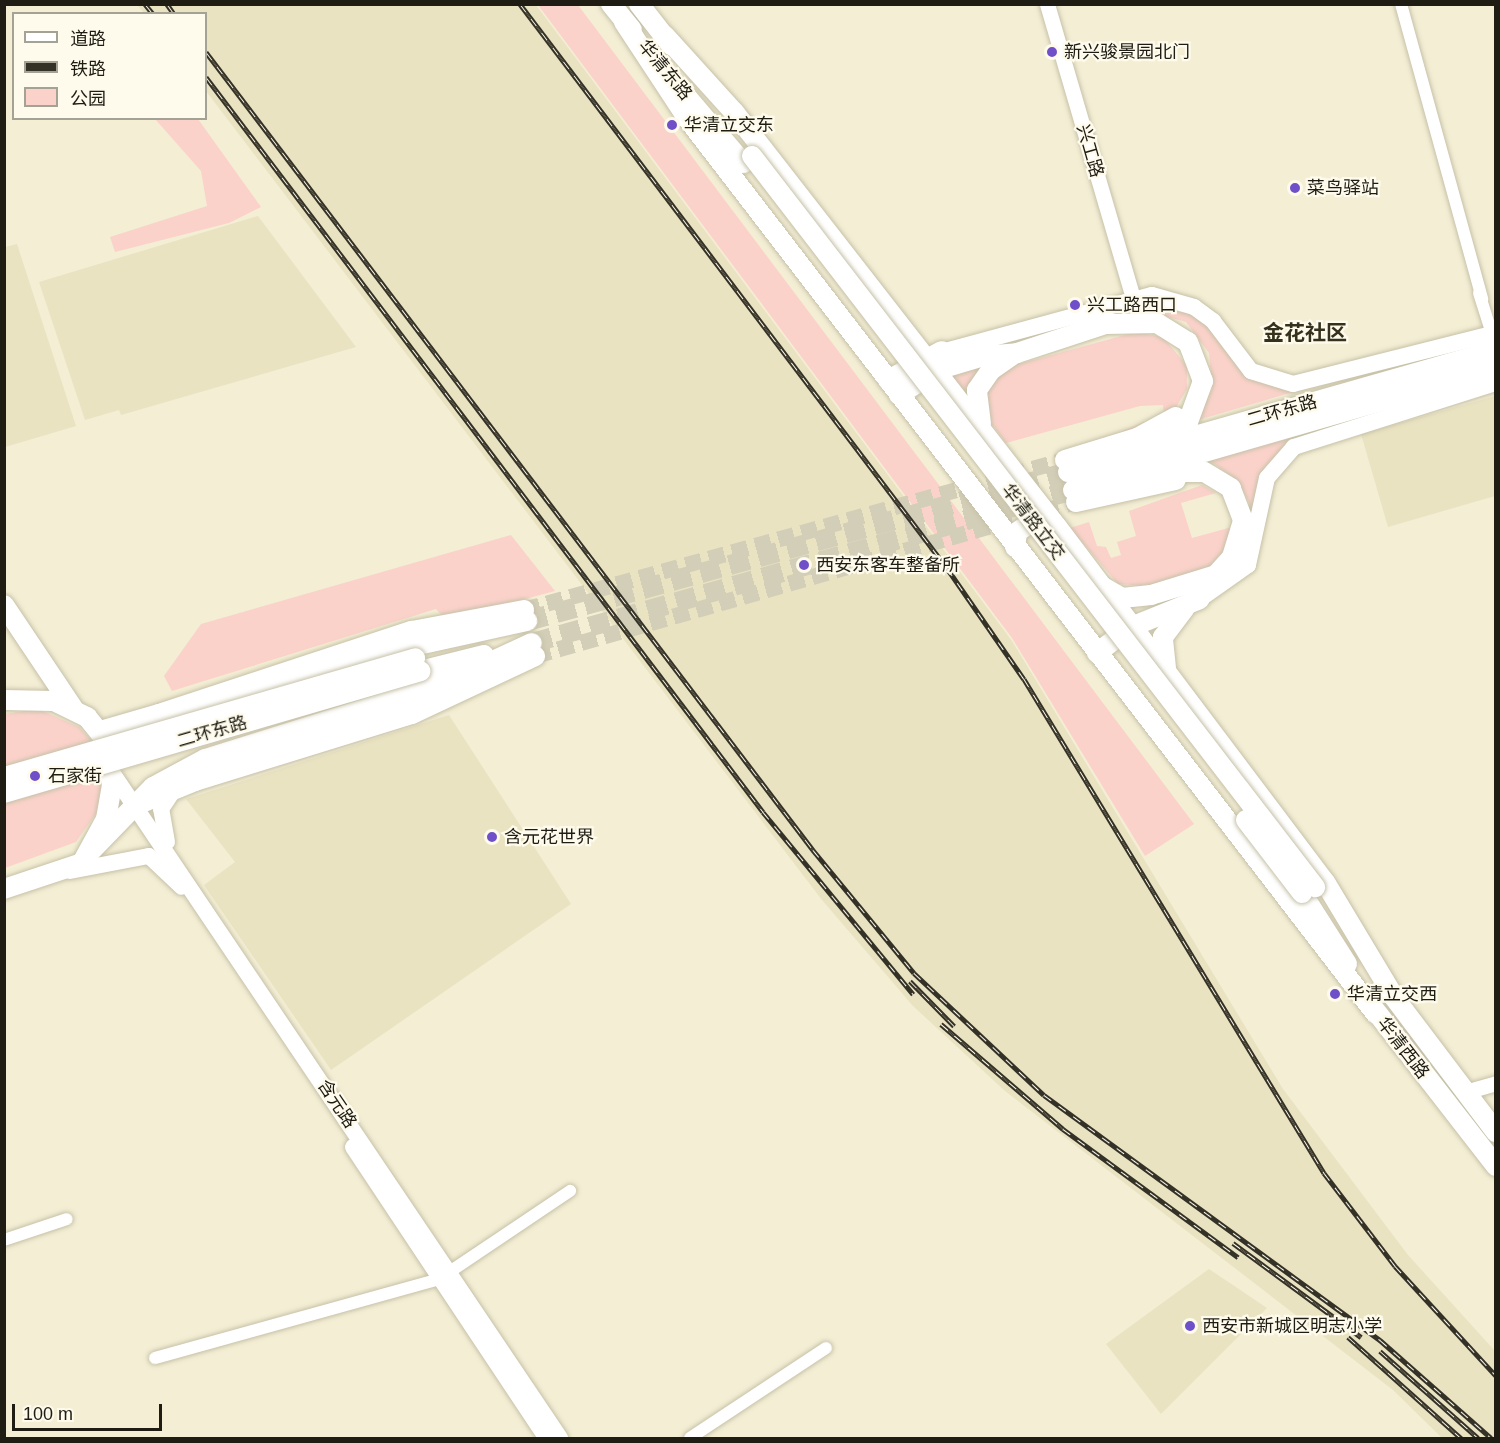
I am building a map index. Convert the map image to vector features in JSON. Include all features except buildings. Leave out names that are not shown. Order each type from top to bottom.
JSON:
[{"type":"main road","name":"华清东路","points":[[611,4],[624,22],[747,160]]},
{"type":"main road","name":"华清东路","points":[[639,4],[665,36],[747,160]]},
{"type":"main road","points":[[624,22],[687,118],[1376,1014]]},
{"type":"main road","points":[[665,36],[734,112],[906,330],[942,358],[997,449],[1325,882],[1377,961],[1394,998]]},
{"type":"main road","name":"华清路立交","points":[[747,160],[1308,890]]},
{"type":"main road","points":[[893,388],[942,358],[1133,299],[1161,295],[1188,304],[1213,321],[1251,371],[1293,384],[1494,339]]},
{"type":"main road","points":[[942,358],[1017,353],[1094,327],[1135,321],[1166,326],[1188,342],[1201,368],[1202,394],[1181,430],[1148,449]]},
{"type":"main road","points":[[1048,344],[1153,330],[1174,340],[1191,376],[1186,404],[1168,424],[1071,481]]},
{"type":"main road","name":"二环东路","points":[[1071,481],[1148,449],[1494,339]]},
{"type":"main road","points":[[965,481],[982,484],[1004,469],[997,449],[979,419],[976,394],[991,370],[1017,353]]},
{"type":"main road","name":"二环东路","points":[[1071,481],[1112,479],[1496,368]]},
{"type":"main road","points":[[1172,681],[1163,659],[1163,637],[1179,614],[1248,565],[1267,478],[1294,447],[1496,383]]},
{"type":"main road","points":[[1097,581],[1122,598],[1151,595],[1216,575],[1235,550],[1242,512],[1221,480],[1180,469],[1112,479]]},
{"type":"main road","points":[[1071,481],[1200,482],[1230,507],[1235,550]]},
{"type":"main road","points":[[1016,548],[1017,532],[1039,517],[1053,522]]},
{"type":"main road","points":[[1097,653],[1131,627],[1200,599]]},
{"type":"main road","points":[[4,605],[73,708],[100,731],[111,771],[110,807],[88,854]]},
{"type":"main road","points":[[100,731],[159,714],[412,631],[526,616],[418,665]]},
{"type":"main road","points":[[159,714],[190,711],[412,646],[496,629]]},
{"type":"main road","points":[[418,665],[534,649]]},
{"type":"main road","points":[[4,889],[66,872],[88,854],[153,787],[205,759],[441,685],[534,649]]},
{"type":"main road","points":[[134,806],[170,792],[412,714],[534,649]]},
{"type":"main road","name":"二环东路","points":[[4,777],[418,665]]},
{"type":"main road","name":"二环东路","points":[[4,792],[418,665]]},
{"type":"main road","points":[[4,700],[36,698],[73,708]]},
{"type":"main road","points":[[173,857],[161,816],[170,792],[205,759]]},
{"type":"main road","name":"含元路","points":[[111,771],[134,806],[173,857],[445,1276],[546,1438]]},
{"type":"main road","name":"含元路","points":[[66,872],[135,855],[162,863],[445,1276],[560,1438]]},
{"type":"main road","name":"华清西路","points":[[1308,890],[1496,1131]]},
{"type":"main road","name":"华清西路","points":[[1308,890],[1376,1014],[1496,1166]]},
{"type":"street","name":"兴工路","points":[[1047,4],[1133,299]]},
{"type":"street","points":[[1401,4],[1494,339]]},
{"type":"street","points":[[1463,247],[1482,299]]},
{"type":"street","points":[[1465,1092],[1496,1083]]},
{"type":"street","points":[[155,1358],[445,1276],[570,1191]]},
{"type":"street","points":[[4,1240],[67,1219]]},
{"type":"street","points":[[690,1438],[825,1348]]},
{"type":"shaded area","points":[[137,5],[536,5],[1012,641],[1283,1089],[1408,1255],[1495,1351],[1495,1438],[1442,1438],[1393,1390],[1005,1091],[913,1006],[822,900],[207,92],[207,12],[143,12]]},
{"type":"shaded area","points":[[258,216],[356,347],[121,415],[119,410],[85,420],[39,282]]},
{"type":"shaded area","points":[[17,244],[76,426],[5,447],[5,247]]},
{"type":"shaded area","points":[[1495,396],[1495,496],[1388,527],[1361,434]]},
{"type":"shaded area","points":[[449,715],[571,904],[331,1070],[204,885],[235,862],[186,799]]},
{"type":"shaded area","name":"西安市新城区明志小学","points":[[1209,1269],[1267,1308],[1161,1414],[1106,1344]]},
{"type":"green space","points":[[538,5],[578,5],[1194,824],[1145,856],[1012,638]]},
{"type":"green space","points":[[156,120],[199,120],[261,207],[229,223],[115,252],[110,237],[207,206],[201,171]]},
{"type":"green space","points":[[1156,300],[1200,318],[1228,353],[1310,387],[1198,420],[1212,389],[1209,353],[1186,322],[1134,307]]},
{"type":"green space","points":[[1136,332],[1163,337],[1187,366],[1187,389],[1174,411],[1124,436],[1122,431],[1164,414],[1163,405],[1140,406],[1006,443],[987,418],[986,390],[1004,368]]},
{"type":"green space","points":[[990,360],[968,397],[950,372]]},
{"type":"green space","points":[[1295,435],[1265,467],[1249,523],[1249,503],[1239,482],[1209,460]]},
{"type":"green space","points":[[1202,485],[1216,493],[1181,503],[1192,538],[1232,527],[1220,560],[1201,571],[1146,586],[1118,584],[1070,528],[1089,522],[1097,546],[1106,547],[1111,558],[1121,555],[1117,542],[1136,536],[1129,511]]},
{"type":"green space","points":[[511,535],[555,591],[446,620],[436,609],[172,691],[164,676],[201,624]]},
{"type":"green space","points":[[38,709],[79,727],[94,743],[104,784],[102,805],[76,842],[5,868],[5,714]]},
{"type":"green space","points":[[1404,1024],[1495,1143],[1495,1153],[1398,1028]]},
{"type":"tunnel","points":[[524,610],[1065,460]]},
{"type":"tunnel","points":[[527,621],[1068,472]]},
{"type":"tunnel","points":[[532,643],[1073,490]]},
{"type":"tunnel","points":[[535,656],[1076,502]]},
{"type":"railway","points":[[145,4],[151,12]]},
{"type":"railway","points":[[167,4],[173,12]]},
{"type":"railway","points":[[520,4],[947,568],[1024,679],[1324,1173],[1395,1266],[1496,1376]]},
{"type":"railway","points":[[207,53],[813,850],[914,973],[1044,1095],[1380,1340],[1491,1438]]},
{"type":"railway","points":[[207,78],[763,812],[913,994]]},
{"type":"railway","points":[[910,981],[954,1026]]},
{"type":"railway","points":[[941,1024],[1063,1129],[1238,1257]]},
{"type":"railway","points":[[1233,1243],[1361,1337]]},
{"type":"railway","points":[[1348,1337],[1461,1438]]},
{"type":"railway","points":[[1380,1351],[1478,1438]]},
{"type":"place","name":"新兴骏景园北门","points":[[1052,52]]},
{"type":"place","name":"华清立交东","points":[[672,125]]},
{"type":"place","name":"菜鸟驿站","points":[[1295,188]]},
{"type":"place","name":"兴工路西口","points":[[1075,305]]},
{"type":"place","name":"西安东客车整备所","points":[[804,565]]},
{"type":"place","name":"石家街","points":[[35,776]]},
{"type":"place","name":"含元花世界","points":[[492,837]]},
{"type":"place","name":"华清立交西","points":[[1335,994]]},
{"type":"place","name":"西安市新城区明志小学","points":[[1190,1326]]},
{"type":"district","name":"金花社区","points":[[1305,333]]}]
